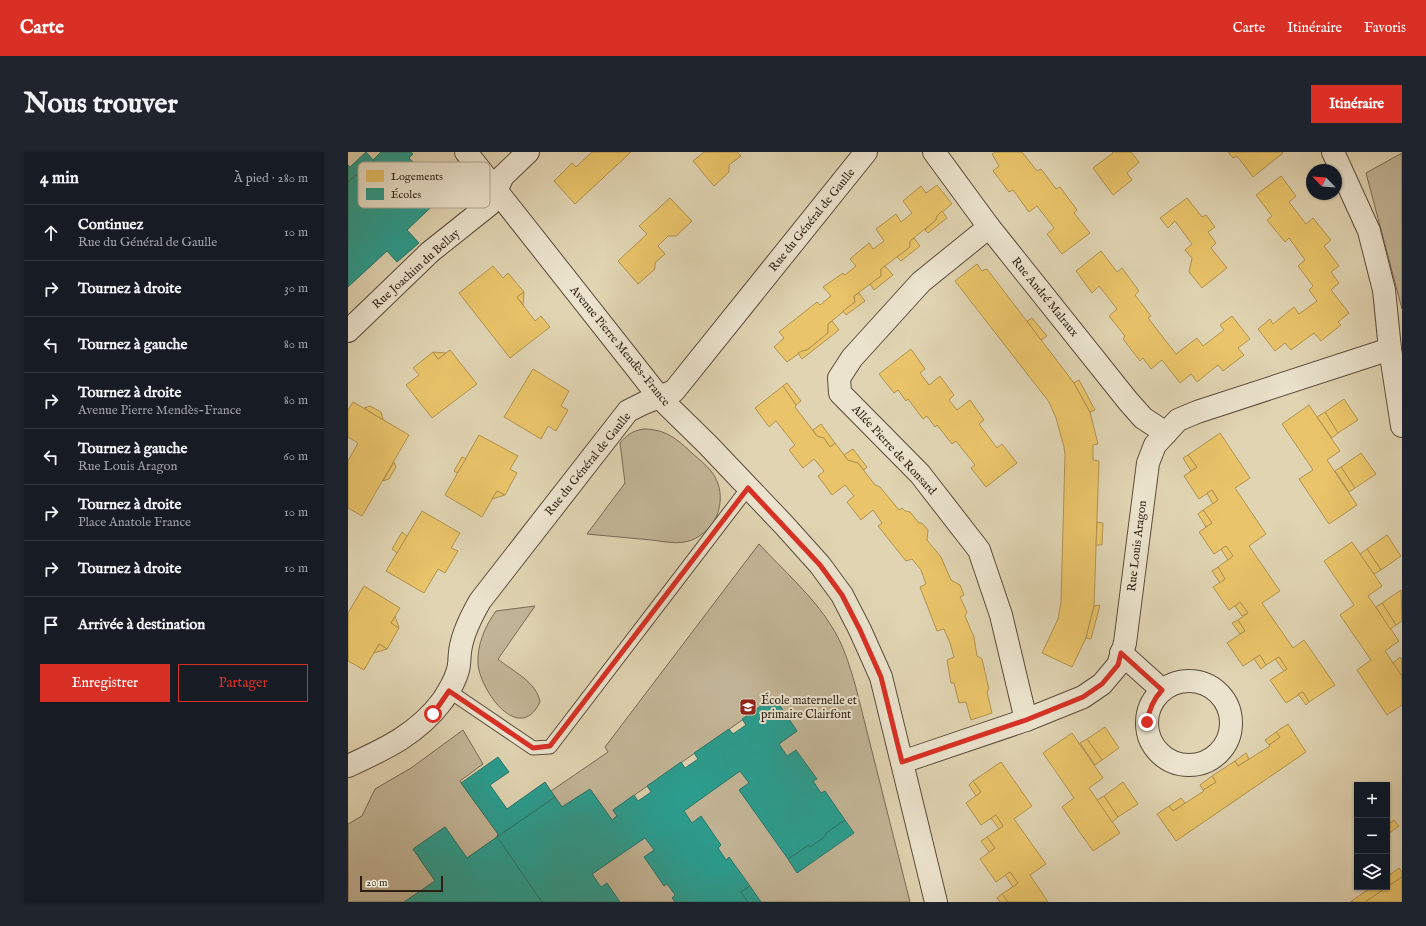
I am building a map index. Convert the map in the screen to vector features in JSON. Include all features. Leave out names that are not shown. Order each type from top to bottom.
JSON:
[{"type":"street","name":"Avenue Pierre Mendès-France","points":[[466,152],[474,162]]},
{"type":"street","name":"Rue Joachim du Bellay","points":[[490,203],[503,176],[528,152]]},
{"type":"street","name":"Rue du Général de Gaulle","points":[[348,766],[390,746],[412,732],[433,714],[449,691],[458,670],[460,646],[468,624],[480,601],[607,436],[628,411],[644,403],[674,392],[866,152]]},
{"type":"street","name":"Rue André Malraux","points":[[934,152],[989,227],[1143,418],[1166,433]]},
{"type":"street","points":[[1334,152],[1369,231],[1384,290],[1390,349],[1402,426]]},
{"type":"street","name":"Avenue Pierre Mendès-France","points":[[490,183],[660,398],[748,488],[820,565],[842,595],[860,630],[881,677],[936,902]]},
{"type":"street","name":"Rue Joachim du Bellay","points":[[348,331],[430,252],[485,208]]},
{"type":"street","name":"Allée Pierre de Ronsard","points":[[989,227],[921,282],[857,352],[839,378],[840,393],[920,474],[979,550],[1001,615],[1026,720]]},
{"type":"street","name":"Rue Louis Aragon","points":[[902,762],[1026,720],[1083,697],[1102,684],[1118,665],[1125,643],[1148,463],[1155,444],[1178,420],[1196,412],[1390,349]]},
{"type":"street","points":[[1121,653],[1162,690]]},
{"type":"lane","points":[[449,691],[533,748],[550,746],[748,488]]},
{"type":"shaded area","points":[[1402,153],[1402,309],[1366,173]]},
{"type":"shaded area","points":[[643,429],[651,429],[665,433],[676,439],[705,464],[715,477],[720,492],[717,514],[710,527],[695,539],[680,543],[672,543],[587,534],[625,483],[620,443],[630,434]]},
{"type":"shaded area","name":"École maternelle et primaire Clairfont","points":[[759,544],[817,605],[843,647],[855,684],[910,902],[608,902],[592,874],[797,731],[774,698],[613,810],[617,816],[612,820],[590,789],[562,807],[551,791],[608,752],[605,747]]},
{"type":"shaded area","points":[[535,606],[498,659],[529,683],[538,695],[540,702],[531,714],[522,718],[511,716],[502,709],[493,698],[485,686],[480,674],[478,656],[480,643],[485,629],[496,611]]},
{"type":"shaded area","points":[[463,730],[483,764],[460,781],[498,834],[497,837],[467,858],[445,827],[413,849],[435,881],[404,902],[348,902],[348,824],[362,816],[375,789],[411,768]]},
{"type":"building: Logements","points":[[592,152],[631,152],[575,204],[554,181],[572,163],[576,167]]},
{"type":"building: Logements","points":[[704,152],[737,152],[741,156],[729,165],[729,172],[714,186],[693,161]]},
{"type":"building: Logements","points":[[995,152],[1022,152],[1037,171],[1041,169],[1056,189],[1060,187],[1077,210],[1074,213],[1090,233],[1062,254],[1047,234],[1054,228],[1037,206],[1029,212],[1013,190],[1009,192],[993,171],[999,166],[992,154]]},
{"type":"building: Logements","points":[[1112,152],[1131,152],[1139,162],[1127,173],[1132,180],[1113,195],[1093,168],[1113,153]]},
{"type":"building: Logements","points":[[1228,152],[1283,153],[1253,177],[1237,156],[1233,158]]},
{"type":"building: Logements","points":[[1281,176],[1296,196],[1289,202],[1306,224],[1313,218],[1331,240],[1324,246],[1339,266],[1331,272],[1339,283],[1331,290],[1349,313],[1338,322],[1341,325],[1321,341],[1314,333],[1291,350],[1285,343],[1275,351],[1258,329],[1270,319],[1273,324],[1294,307],[1299,314],[1317,301],[1309,290],[1313,286],[1298,266],[1305,260],[1289,238],[1285,242],[1267,220],[1272,216],[1256,195]]},
{"type":"building: Logements","points":[[937,185],[952,204],[937,216],[936,220],[910,241],[910,247],[881,269],[881,276],[854,296],[855,302],[828,324],[828,333],[807,350],[802,351],[787,362],[774,347],[784,338],[779,332],[817,302],[820,305],[831,296],[823,287],[843,273],[845,275],[856,266],[850,259],[869,243],[873,249],[884,241],[876,229],[896,214],[901,222],[912,213],[903,201],[921,186],[926,193]]},
{"type":"building: Logements","points":[[670,198],[692,221],[676,236],[668,236],[658,246],[665,254],[655,263],[655,269],[638,284],[618,261],[647,234],[639,226]]},
{"type":"building: Logements","points":[[1187,198],[1202,217],[1206,215],[1215,227],[1208,232],[1216,243],[1211,248],[1227,268],[1202,288],[1189,272],[1192,258],[1185,250],[1192,244],[1175,221],[1168,228],[1160,218]]},
{"type":"building: Logements","points":[[942,211],[947,218],[928,233],[925,230],[936,220],[937,216]]},
{"type":"building: Logements","points":[[914,238],[920,246],[901,261],[897,257],[910,247],[910,241]]},
{"type":"building: Logements","points":[[1101,251],[1117,272],[1122,268],[1139,291],[1135,295],[1151,316],[1148,318],[1176,354],[1197,338],[1203,346],[1224,330],[1220,325],[1232,316],[1250,339],[1238,348],[1244,355],[1223,371],[1218,365],[1197,382],[1191,374],[1180,383],[1162,360],[1151,369],[1143,358],[1140,361],[1123,339],[1125,336],[1109,316],[1117,309],[1099,286],[1092,293],[1076,271]]},
{"type":"building: Logements","points":[[977,264],[982,271],[987,269],[1074,383],[1090,412],[1098,444],[1093,445],[1093,460],[1099,461],[1094,606],[1086,638],[1072,667],[1042,653],[1058,619],[1061,602],[1064,447],[1056,418],[1049,402],[955,281]]},
{"type":"building: Logements","points":[[493,266],[503,278],[508,273],[524,292],[517,297],[535,321],[541,316],[550,327],[510,358],[459,293]]},
{"type":"building: Logements","points":[[885,266],[893,275],[874,290],[870,284],[881,276],[881,269]]},
{"type":"building: Logements","points":[[524,292],[523,305],[517,297]]},
{"type":"building: Logements","points":[[859,293],[865,301],[846,315],[843,311],[855,302],[854,296]]},
{"type":"building: Logements","points":[[1032,318],[1047,336],[1041,340],[1027,321]]},
{"type":"building: Logements","points":[[832,321],[839,330],[802,359],[798,353],[807,350],[828,333],[828,324]]},
{"type":"building: Logements","points":[[911,349],[925,369],[920,373],[929,385],[940,376],[954,395],[949,400],[957,410],[970,400],[984,420],[979,424],[997,448],[1002,444],[1017,463],[986,487],[971,468],[975,465],[956,441],[952,444],[937,425],[935,427],[927,416],[923,419],[908,399],[906,401],[898,390],[894,393],[879,374]]},
{"type":"building: Logements","points":[[450,350],[477,384],[432,418],[406,385],[419,375],[413,368],[433,352],[438,359]]},
{"type":"building: Logements","points":[[433,352],[446,353],[438,359]]},
{"type":"building: Logements","points":[[533,369],[569,391],[561,406],[568,410],[556,431],[548,426],[541,439],[504,417]]},
{"type":"building: Logements","points":[[1079,380],[1095,410],[1090,412],[1074,383]]},
{"type":"building: Logements","points":[[787,383],[801,401],[796,405],[783,386]]},
{"type":"building: Logements","points":[[783,386],[796,405],[795,407],[817,436],[824,438],[830,447],[835,443],[848,460],[858,463],[875,485],[880,487],[899,510],[902,508],[905,511],[910,512],[919,523],[922,523],[928,530],[927,540],[941,557],[951,580],[960,585],[964,595],[960,597],[967,612],[965,616],[974,637],[977,656],[982,659],[989,689],[987,692],[992,713],[971,720],[966,702],[959,703],[954,683],[951,683],[947,660],[954,657],[950,643],[944,629],[937,631],[920,587],[926,584],[921,570],[912,559],[906,561],[878,526],[882,523],[873,510],[861,520],[847,502],[854,496],[845,485],[832,495],[818,476],[824,471],[814,459],[803,468],[789,450],[795,445],[776,421],[769,427],[755,408]]},
{"type":"building: Logements","points":[[1344,399],[1358,420],[1338,433],[1325,412]]},
{"type":"building: Logements","points":[[353,402],[409,435],[362,516],[348,508],[348,461],[358,443],[348,437],[348,410]]},
{"type":"building: Logements","points":[[1309,405],[1340,451],[1327,460],[1357,505],[1329,524],[1299,479],[1313,470],[1282,424]]},
{"type":"building: Logements","points":[[370,406],[381,412],[383,420],[364,408]]},
{"type":"building: Logements","points":[[1325,412],[1338,433],[1332,438],[1317,417]]},
{"type":"building: Logements","points":[[821,424],[835,443],[830,447],[824,438],[817,436],[813,430]]},
{"type":"building: Logements","points":[[1220,433],[1250,478],[1235,488],[1266,534],[1249,546],[1280,591],[1262,603],[1293,648],[1304,640],[1335,685],[1309,702],[1303,692],[1286,703],[1270,680],[1287,669],[1279,657],[1266,665],[1260,655],[1243,666],[1227,643],[1245,631],[1238,620],[1248,613],[1240,602],[1229,610],[1213,587],[1225,579],[1218,567],[1233,556],[1226,546],[1214,554],[1199,532],[1212,523],[1203,510],[1218,500],[1212,490],[1199,499],[1184,476],[1197,467],[1188,455]]},
{"type":"building: Logements","points":[[479,435],[518,456],[510,469],[517,473],[505,495],[497,491],[482,517],[445,495]]},
{"type":"building: Logements","points":[[853,449],[867,467],[864,470],[858,463],[848,460],[844,455]]},
{"type":"building: Logements","points":[[1361,453],[1376,474],[1355,488],[1341,467]]},
{"type":"building: Logements","points":[[1188,455],[1197,467],[1191,471],[1183,458]]},
{"type":"building: Logements","points":[[462,457],[466,459],[457,473],[454,471]]},
{"type":"building: Logements","points":[[394,462],[396,467],[389,479],[383,481]]},
{"type":"building: Logements","points":[[1341,467],[1355,488],[1349,492],[1335,471]]},
{"type":"building: Logements","points":[[1212,490],[1218,500],[1213,504],[1207,493]]},
{"type":"building: Logements","points":[[497,491],[505,495],[492,499]]},
{"type":"building: Logements","points":[[1203,510],[1212,523],[1206,527],[1198,514]]},
{"type":"building: Logements","points":[[422,511],[460,533],[451,548],[458,551],[445,573],[438,569],[424,593],[386,571]]},
{"type":"building: Logements","points":[[1097,522],[1103,523],[1102,545],[1096,545]]},
{"type":"building: Logements","points":[[402,532],[407,536],[397,553],[392,549]]},
{"type":"building: Logements","points":[[1387,535],[1401,556],[1381,570],[1367,549]]},
{"type":"building: Logements","points":[[1352,542],[1382,586],[1368,596],[1399,641],[1385,651],[1402,676],[1402,705],[1387,715],[1357,670],[1371,660],[1340,615],[1354,605],[1324,561]]},
{"type":"building: Logements","points":[[1226,546],[1233,556],[1228,560],[1221,549]]},
{"type":"building: Logements","points":[[1367,549],[1381,570],[1374,574],[1360,554]]},
{"type":"building: Logements","points":[[1218,567],[1225,579],[1220,583],[1212,571]]},
{"type":"building: Logements","points":[[364,586],[400,608],[391,623],[399,628],[387,649],[379,644],[364,670],[348,661],[348,613]]},
{"type":"building: Logements","points":[[1401,590],[1402,621],[1396,625],[1382,603]]},
{"type":"building: Logements","points":[[1240,602],[1248,613],[1242,616],[1235,606]]},
{"type":"building: Logements","points":[[1382,603],[1396,625],[1390,629],[1376,607]]},
{"type":"building: Logements","points":[[1100,605],[1091,639],[1086,638],[1094,606]]},
{"type":"building: Logements","points":[[395,616],[399,628],[391,623]]},
{"type":"building: Logements","points":[[1238,620],[1245,631],[1240,634],[1232,623]]},
{"type":"building: Logements","points":[[379,644],[387,649],[374,653]]},
{"type":"building: Logements","points":[[1260,655],[1266,665],[1261,669],[1254,659]]},
{"type":"building: Logements","points":[[1279,657],[1287,669],[1284,671],[1275,659]]},
{"type":"building: Logements","points":[[1400,657],[1402,660],[1402,676],[1393,663]]},
{"type":"building: Logements","points":[[1303,692],[1309,702],[1306,705],[1298,694]]},
{"type":"building: Logements","points":[[1288,724],[1306,752],[1176,841],[1157,814],[1169,806],[1173,811],[1216,782],[1212,776],[1235,761],[1238,766],[1270,746],[1269,745],[1280,737],[1276,732]]},
{"type":"building: Logements","points":[[1105,727],[1119,748],[1102,760],[1087,739]]},
{"type":"building: Logements","points":[[1276,732],[1280,737],[1269,745],[1265,740]]},
{"type":"building: Logements","points":[[1072,733],[1103,778],[1089,788],[1120,833],[1093,851],[1062,807],[1074,798],[1043,753]]},
{"type":"building: Logements","points":[[1087,739],[1102,760],[1095,765],[1080,743]]},
{"type":"building: Logements","points":[[1246,753],[1249,759],[1238,766],[1235,761]]},
{"type":"building: Logements","points":[[1001,762],[1032,806],[1014,819],[1046,864],[1030,875],[1048,902],[1008,902],[1002,894],[1018,883],[1010,872],[996,882],[980,859],[995,848],[987,837],[1003,826],[996,815],[981,825],[966,803],[981,792],[973,781]]},
{"type":"building: Logements","points":[[1212,776],[1216,782],[1203,790],[1200,785]]},
{"type":"building: Logements","points":[[973,781],[981,792],[976,796],[969,785]]},
{"type":"building: Logements","points":[[1123,782],[1138,804],[1118,817],[1104,796]]},
{"type":"building: Logements","points":[[1104,796],[1118,817],[1112,822],[1097,800]]},
{"type":"building: Logements","points":[[1181,798],[1185,803],[1173,811],[1169,806]]},
{"type":"building: Logements","points":[[996,815],[1003,826],[999,829],[991,818]]},
{"type":"building: Logements","points":[[1394,820],[1399,826],[1390,833],[1390,823]]},
{"type":"building: Logements","points":[[987,837],[995,848],[989,852],[981,841]]},
{"type":"building: Logements","points":[[1399,868],[1402,872],[1402,877],[1390,885],[1390,875]]},
{"type":"building: Logements","points":[[1010,872],[1018,883],[1013,887],[1005,875]]},
{"type":"building: Logements","points":[[1402,877],[1402,902],[1365,902],[1383,890],[1390,890],[1390,885]]},
{"type":"building: Logements","points":[[1368,890],[1383,890],[1365,902],[1350,902]]},
{"type":"building: Logements","points":[[1002,894],[1008,902],[1000,902],[997,898]]},
{"type":"building: Écoles","points":[[366,152],[375,162],[358,162],[358,177],[356,175],[348,182],[348,165],[350,167]]},
{"type":"building: Écoles","points":[[381,152],[411,152],[413,154],[409,158],[413,162],[375,162],[373,160]]},
{"type":"building: Écoles","points":[[356,175],[358,177],[358,208],[430,208],[407,230],[419,243],[397,262],[387,251],[348,287],[348,182]]},
{"type":"building: Écoles","points":[[774,697],[797,731],[779,744],[787,756],[796,750],[817,779],[813,781],[821,793],[825,791],[845,820],[810,847],[809,845],[788,859],[739,790],[749,783],[740,771],[684,811],[692,823],[701,816],[721,845],[718,848],[726,860],[729,857],[750,886],[741,892],[748,902],[675,902],[672,898],[675,895],[667,884],[664,886],[644,857],[654,850],[645,838],[592,874],[601,887],[607,883],[620,902],[542,902],[497,837],[555,797],[562,807],[590,789],[612,820],[617,816],[613,810],[634,795],[638,801],[651,792],[647,786],[681,762],[685,768],[698,759],[694,753],[729,729],[733,734],[746,725],[742,719]]},
{"type":"building: Écoles","points":[[498,757],[509,772],[490,785],[507,809],[545,782],[555,797],[497,837],[498,834],[461,783]]},
{"type":"building: Écoles","points":[[845,820],[854,833],[797,873],[788,859],[809,845],[810,847]]},
{"type":"building: Écoles","points":[[445,827],[467,858],[497,837],[542,902],[404,902],[435,881],[413,849]]},
{"type":"building: Écoles","points":[[750,886],[761,902],[748,902],[741,892]]},
{"type":"place","name":"École maternelle et primaire Clairfont","points":[[748,707]]},
{"type":"route","points":[[433,714],[449,691],[533,748],[550,746],[748,488],[820,565],[842,595],[860,630],[881,677],[902,762],[1026,720],[1083,697],[1102,684],[1118,665],[1121,653],[1162,690],[1154,699],[1149,710],[1147,722]]}]
